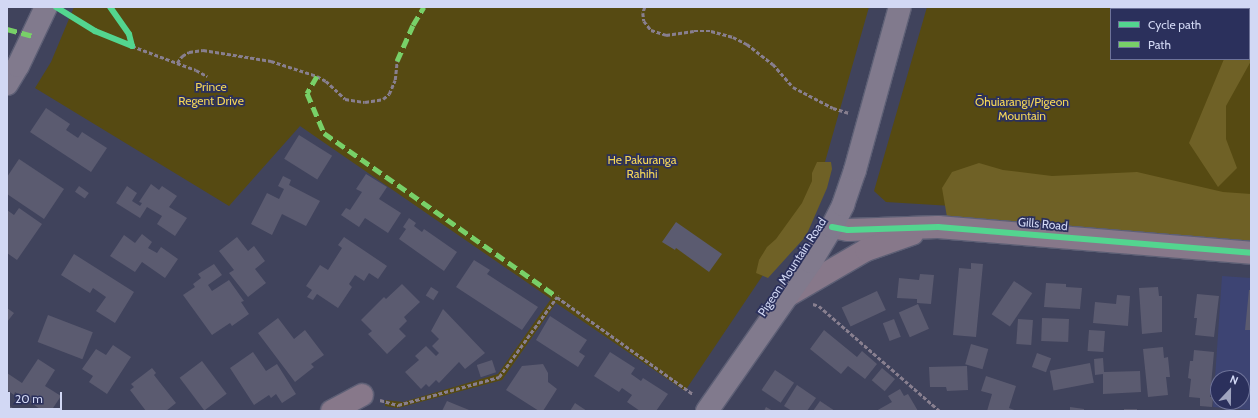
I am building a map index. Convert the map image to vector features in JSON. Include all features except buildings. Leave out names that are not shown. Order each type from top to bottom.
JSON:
[{"type":"main road","points":[[7,84],[18,66],[46,7]]},
{"type":"main road","name":"Pigeon Mountain Road","points":[[700,403],[787,296],[832,227],[843,205],[855,170],[900,7]]},
{"type":"street","name":"Gills Road","points":[[832,227],[848,230],[938,227],[1251,253]]},
{"type":"street","points":[[787,296],[866,250],[899,238],[938,227]]},
{"type":"street","points":[[332,411],[362,395]]},
{"type":"path","points":[[645,7],[643,13],[644,21],[651,30],[666,35],[694,31],[712,31],[733,37],[747,44],[773,64],[788,82],[833,108],[850,113]]},
{"type":"path","points":[[131,38],[132,46]]},
{"type":"path","points":[[125,44],[177,62],[206,76]]},
{"type":"path","points":[[177,62],[182,56],[189,52],[203,50],[271,61],[316,76],[326,81],[345,99],[365,102],[383,99],[389,94],[395,80],[397,62]]},
{"type":"path","points":[[787,296],[819,306],[940,411]]},
{"type":"path","points":[[362,395],[398,405],[499,377],[557,297],[700,403]]},
{"type":"shaded area","points":[[1251,7],[1251,61],[1226,106],[1226,139],[1237,168],[1218,187],[1189,143],[1224,60],[1250,60],[1250,8],[1236,8]]},
{"type":"shaded area","points":[[817,162],[831,162],[832,169],[827,188],[806,236],[768,278],[756,273],[759,260],[767,247],[776,239],[802,203],[812,181],[812,173]]},
{"type":"shaded area","points":[[979,163],[1003,170],[1052,176],[1137,172],[1223,192],[1251,194],[1251,244],[1182,240],[1108,230],[1063,229],[947,217],[942,188],[952,172]]},
{"type":"shaded area","points":[[1222,276],[1251,278],[1251,410],[1250,370],[1216,370]]},
{"type":"green space","name":"He Pakuranga Rahihi","points":[[74,7],[869,7],[823,169],[800,220],[685,391],[556,303],[502,380],[398,408],[385,406],[385,400],[403,402],[498,374],[551,299],[300,126],[229,206],[35,88],[51,62]]},
{"type":"green space","name":"Ōhuiarangi/Pigeon Mountain","points":[[927,7],[1251,7],[1251,224],[886,202],[874,191]]},
{"type":"marked path","points":[[397,61],[413,25],[424,7]]},
{"type":"marked path","points":[[7,29],[33,36]]},
{"type":"marked path","points":[[317,76],[307,93],[324,133],[557,297]]},
{"type":"cycle path","points":[[56,7],[95,31],[132,46],[129,34],[110,7]]},
{"type":"cycle path","points":[[832,227],[848,230],[938,227],[1251,253]]},
{"type":"park label","name":"Prince Regent Drive","points":[[211,94]]}]
